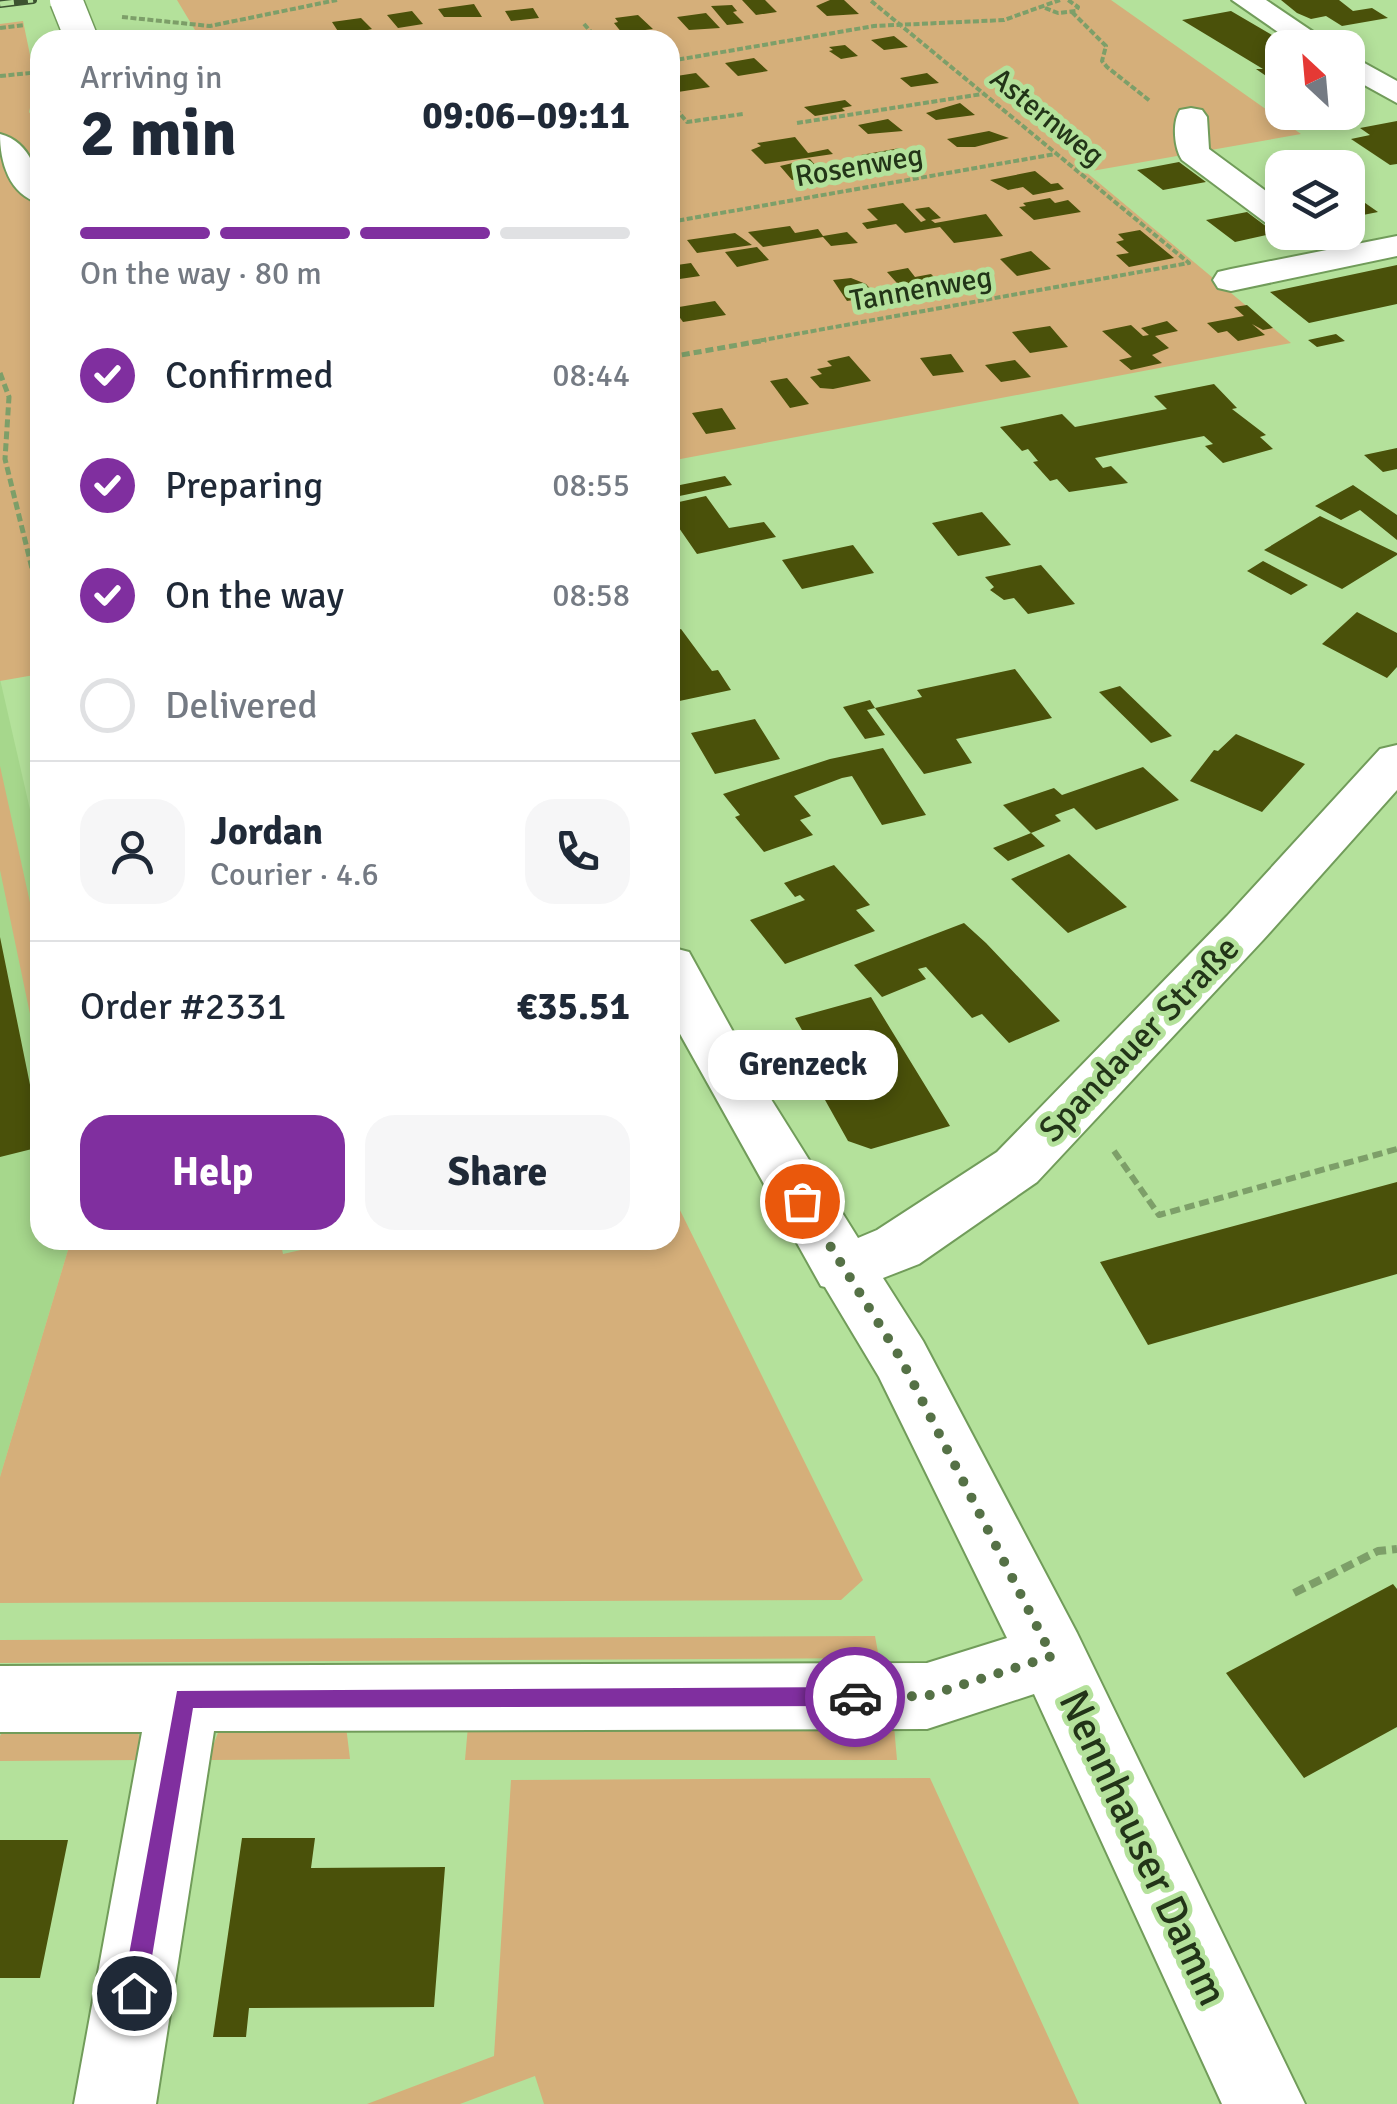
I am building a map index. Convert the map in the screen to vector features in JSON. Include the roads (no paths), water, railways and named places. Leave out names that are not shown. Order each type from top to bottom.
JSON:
[{"type":"street","points":[[66,0],[78,30]]},
{"type":"street","points":[[1246,0],[1294,30]]},
{"type":"street","points":[[1365,74],[1397,94]]},
{"type":"street","points":[[1191,117],[1193,153],[1265,206]]},
{"type":"street","points":[[0,144],[30,181]]},
{"type":"street","points":[[1231,280],[1397,246]]},
{"type":"street","points":[[1326,250],[1337,258]]},
{"type":"street","name":"Spandauer Straße","points":[[842,1268],[898,1248],[1017,1167],[1245,928],[1397,760]]},
{"type":"street","name":"Nennhauser Damm","points":[[680,984],[742,1100],[901,1359],[1052,1656],[1264,2104]]},
{"type":"street","points":[[0,1699],[927,1696],[1052,1656]]},
{"type":"street","points":[[115,2104],[184,1698]]},
{"type":"railway","points":[[0,4],[33,0]]},
{"type":"place","name":"Grenzeck","points":[[802,1201]]}]
